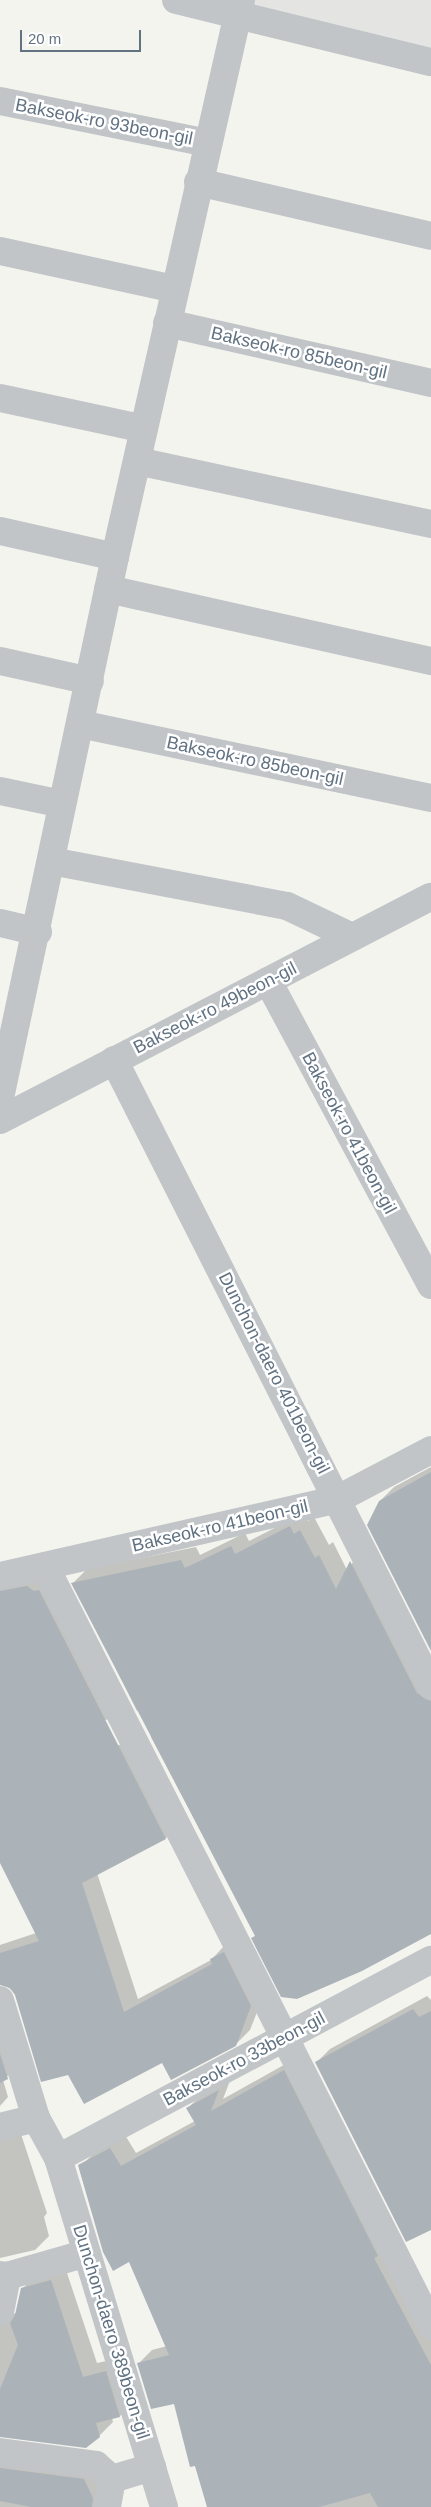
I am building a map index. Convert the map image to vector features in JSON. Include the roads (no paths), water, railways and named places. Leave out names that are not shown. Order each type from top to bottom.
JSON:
[{"type":"street","points":[[176,0],[239,7],[431,62]]},
{"type":"street","points":[[0,1098],[4,1057],[38,932],[62,804],[90,681],[108,589],[198,182],[239,7]]},
{"type":"street","name":"Bakseok-ro 93beon-gil","points":[[0,101],[208,143]]},
{"type":"street","points":[[198,182],[431,236]]},
{"type":"street","points":[[0,250],[174,289]]},
{"type":"street","name":"Bakseok-ro 85beon-gil","points":[[167,323],[431,383]]},
{"type":"street","points":[[0,398],[144,429]]},
{"type":"street","points":[[137,461],[431,524]]},
{"type":"street","points":[[0,532],[115,557]]},
{"type":"street","points":[[108,589],[431,661]]},
{"type":"street","points":[[0,661],[90,681]]},
{"type":"street","name":"Bakseok-ro 85beon-gil","points":[[80,724],[431,798]]},
{"type":"street","points":[[0,791],[62,804]]},
{"type":"street","points":[[51,861],[287,906],[352,937]]},
{"type":"street","name":"Bakseok-ro 49beon-gil","points":[[0,1120],[431,897]]},
{"type":"street","points":[[0,923],[38,932]]},
{"type":"street","name":"Bakseok-ro 41beon-gil","points":[[268,981],[431,1285]]},
{"type":"street","name":"Dunchon-daero 401beon-gil","points":[[114,1060],[338,1499],[431,1686]]},
{"type":"street","name":"Bakseok-ro 41beon-gil","points":[[0,1576],[338,1499],[431,1450]]},
{"type":"street","points":[[45,1566],[287,2037],[431,2326]]},
{"type":"street","name":"Bakseok-ro 33beon-gil","points":[[58,2158],[431,1960]]},
{"type":"street","name":"Dunchon-daero 389beon-gil","points":[[0,2000],[36,2118],[58,2158],[164,2507]]},
{"type":"street","points":[[0,2127],[36,2118]]},
{"type":"street","points":[[0,2312],[3,2276],[87,2252]]},
{"type":"street","points":[[0,2452],[96,2465],[112,2479]]},
{"type":"street","points":[[112,2479],[152,2467]]},
{"type":"street","points":[[107,2507],[112,2479]]}]
